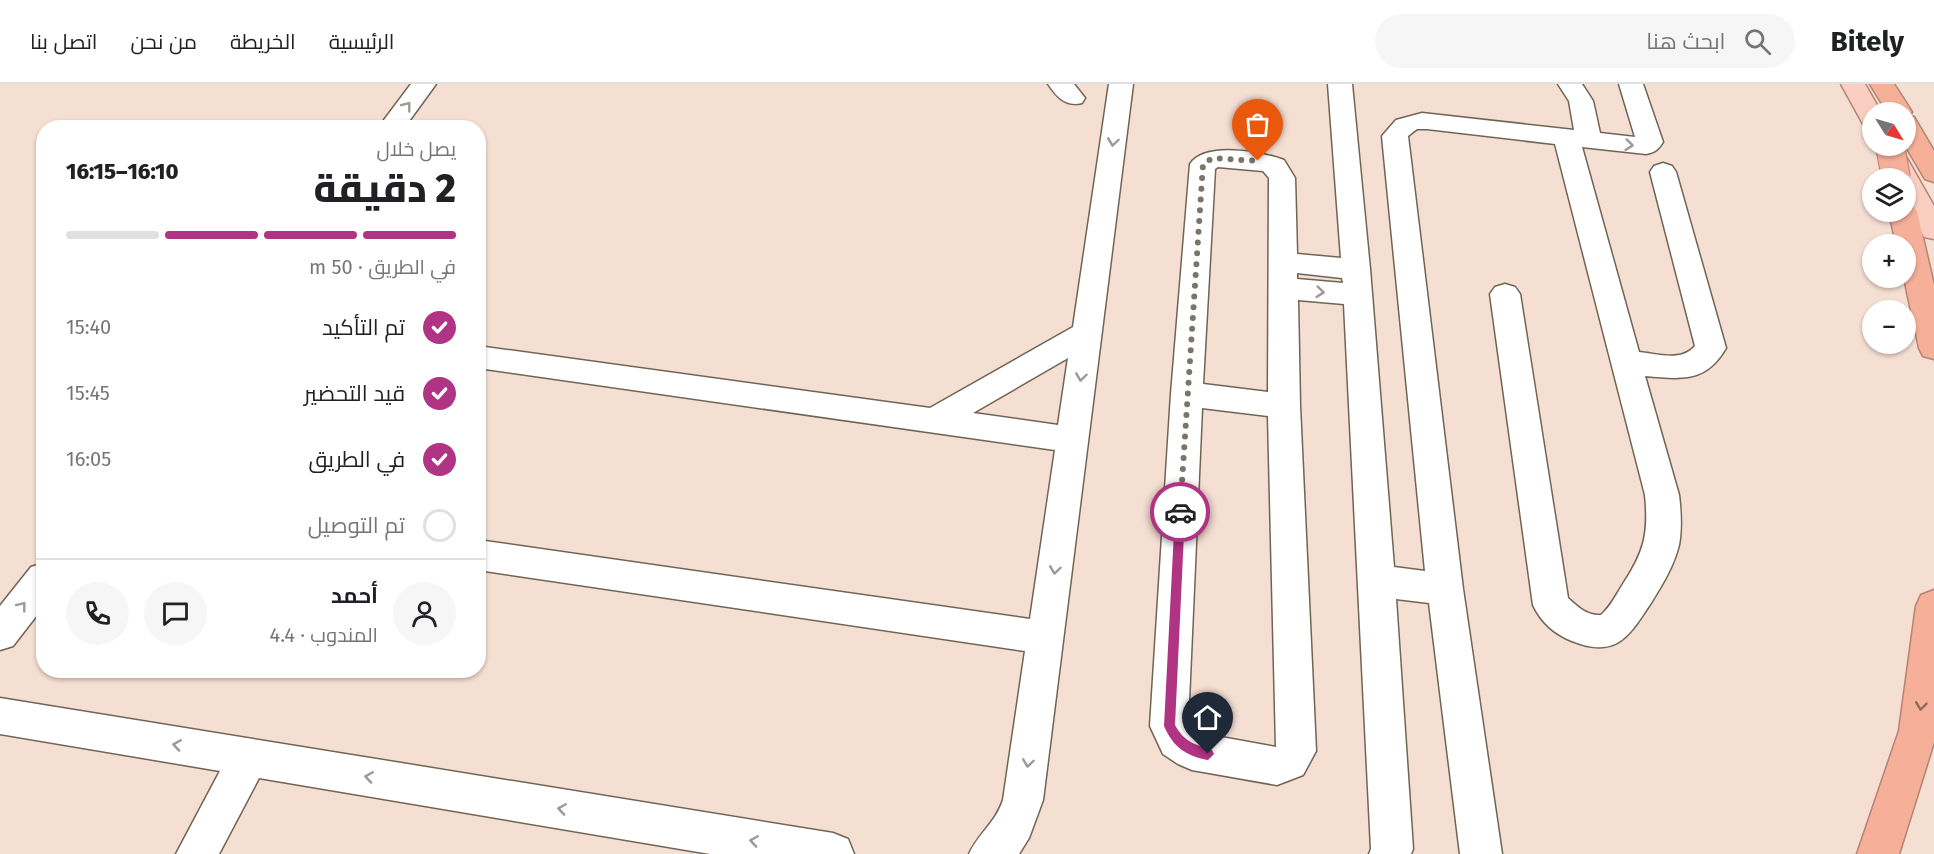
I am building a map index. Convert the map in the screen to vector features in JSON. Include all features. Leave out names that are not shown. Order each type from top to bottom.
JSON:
[{"type":"highway","points":[[1877,84],[1881,102]]},
{"type":"highway","points":[[1882,84],[1893,102]]},
{"type":"highway","points":[[1916,142],[1934,173]]},
{"type":"highway","points":[[1905,222],[1934,348]]},
{"type":"highway","points":[[1878,854],[1918,731],[1934,606]]},
{"type":"main road","points":[[1853,84],[1863,102]]},
{"type":"main road","points":[[1893,156],[1934,230]]},
{"type":"lane","points":[[396,120],[424,84]]},
{"type":"lane","points":[[990,854],[1004,843],[1017,823],[1023,800],[1121,84]]},
{"type":"lane","points":[[1340,84],[1377,581],[1392,849],[1390,854]]},
{"type":"lane","points":[[1505,294],[1551,605],[1562,618],[1578,627],[1595,631],[1610,629],[1620,620],[1651,573],[1660,549],[1665,523],[1662,495],[1627,362],[1578,139],[1581,101],[1570,84]]},
{"type":"lane","points":[[1481,854],[1445,589],[1395,136],[1406,124],[1427,121],[1641,146],[1649,145],[1631,84]]},
{"type":"lane","points":[[1220,158],[1258,161],[1275,166],[1280,172],[1282,275],[1284,406],[1296,751],[1289,761],[1276,766],[1192,751],[1178,741],[1169,726],[1187,394],[1202,169],[1206,160],[1220,158]]},
{"type":"lane","points":[[1627,362],[1682,368],[1699,363],[1712,348],[1663,172]]},
{"type":"lane","points":[[1282,275],[1356,282]]},
{"type":"lane","points":[[935,420],[1087,333]]},
{"type":"lane","points":[[486,358],[1072,440]]},
{"type":"lane","points":[[1187,394],[1284,406]]},
{"type":"lane","points":[[486,556],[1046,638]]},
{"type":"lane","points":[[1377,581],[1445,589]]},
{"type":"lane","points":[[0,634],[36,588]]},
{"type":"lane","points":[[0,716],[832,854]]},
{"type":"lane","points":[[197,854],[249,757]]},
{"type":"shaded area","points":[[0,84],[1934,84],[1934,854],[0,854]]},
{"type":"way so far","points":[[1180,512],[1203,164],[1206,160],[1213,158],[1258,161]]},
{"type":"route","points":[[1180,512],[1169,726],[1178,741],[1192,751],[1208,754]]}]
